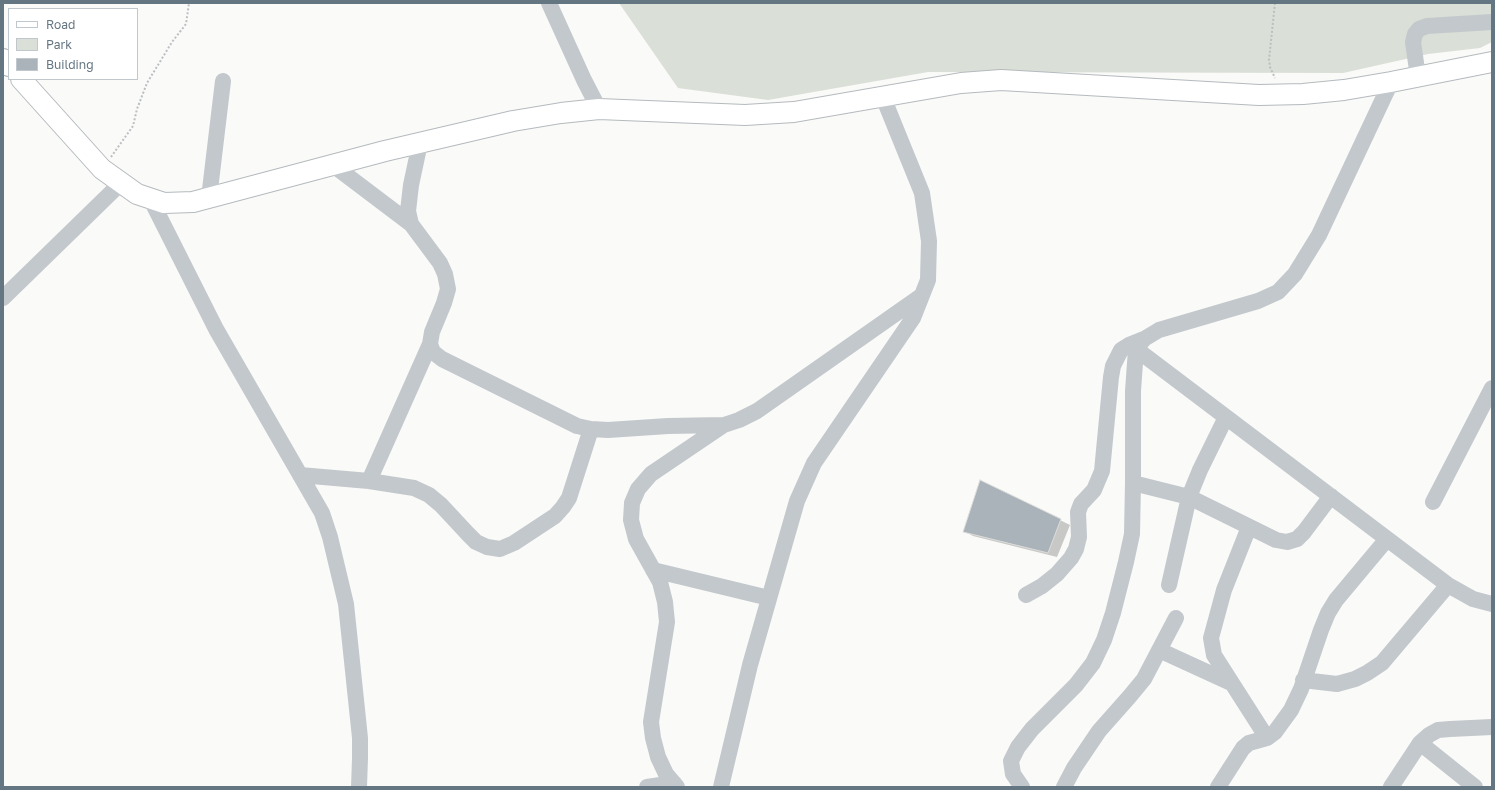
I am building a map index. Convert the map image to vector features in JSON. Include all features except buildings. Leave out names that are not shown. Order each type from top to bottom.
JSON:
[{"type":"main road","points":[[22,80],[102,169],[137,194],[164,203],[193,202],[420,143],[513,121],[561,112],[600,109],[744,115],[794,112],[961,83],[1001,80],[1259,95],[1303,94],[1391,82],[1492,62]]},
{"type":"street","points":[[549,3],[584,80],[600,109]]},
{"type":"street","points":[[1418,77],[1413,42],[1415,34],[1419,29],[1427,26],[1492,22]]},
{"type":"street","points":[[209,198],[224,81]]},
{"type":"street","points":[[1026,595],[1042,586],[1057,574],[1071,558],[1076,549],[1079,537],[1078,512],[1081,504],[1094,490],[1102,471],[1110,377],[1113,366],[1122,350],[1129,345],[1140,344],[1159,330],[1258,301],[1278,292],[1295,274],[1318,235],[1391,82]]},
{"type":"street","points":[[721,787],[750,665],[797,501],[814,463],[913,318],[928,280],[929,241],[922,193],[883,97]]},
{"type":"street","points":[[411,224],[408,210],[409,199],[420,143]]},
{"type":"street","points":[[333,165],[411,224],[440,263],[445,274],[448,289],[432,332],[430,344],[369,480]]},
{"type":"street","points":[[3,298],[121,183]]},
{"type":"street","points":[[150,198],[216,329],[322,513],[330,537],[346,604],[360,738],[359,787]]},
{"type":"street","points":[[676,785],[666,774],[658,757],[653,738],[651,722],[653,701],[667,622],[665,602],[660,582],[636,539],[631,520],[632,503],[638,489],[651,474],[724,425],[757,411],[921,296]]},
{"type":"street","points":[[430,344],[433,352],[442,359],[577,426],[608,430],[668,426],[724,425]]},
{"type":"street","points":[[1140,344],[1226,417],[1448,585],[1473,599],[1492,604]]},
{"type":"street","points":[[1022,787],[1013,774],[1011,761],[1018,747],[1032,729],[1076,685],[1089,669],[1104,640],[1113,613],[1132,534],[1133,391],[1140,344]]},
{"type":"street","points":[[1433,502],[1492,388]]},
{"type":"street","points":[[1169,585],[1189,497],[1200,470],[1226,417]]},
{"type":"street","points":[[300,475],[369,480],[414,488],[429,495],[441,504],[476,542],[487,547],[500,549],[514,543],[555,516],[563,507],[569,498],[591,429]]},
{"type":"street","points":[[1133,483],[1189,497],[1276,540],[1287,542],[1297,539],[1330,496]]},
{"type":"street","points":[[1249,526],[1224,590],[1211,638],[1214,655],[1267,738]]},
{"type":"street","points":[[1218,787],[1244,748],[1249,743],[1267,738],[1275,732],[1291,710],[1328,613],[1336,600],[1387,539]]},
{"type":"street","points":[[653,570],[769,598]]},
{"type":"street","points":[[1303,680],[1336,684],[1355,679],[1367,673],[1382,663],[1448,585]]},
{"type":"street","points":[[1064,787],[1074,768],[1099,731],[1144,678],[1176,618]]},
{"type":"street","points":[[1159,650],[1231,683]]},
{"type":"street","points":[[1390,787],[1420,743],[1428,735],[1438,730],[1492,727]]},
{"type":"street","points":[[1420,743],[1475,787]]},
{"type":"street","points":[[647,787],[676,785]]},
{"type":"path","points":[[102,169],[133,126],[137,109],[147,83],[172,42],[186,24],[189,3]]},
{"type":"path","points":[[1275,3],[1269,60],[1274,77],[1278,80]]},
{"type":"green space","points":[[619,3],[1492,3],[1492,42],[1480,48],[1428,54],[1343,73],[928,72],[768,100],[678,88]]}]
